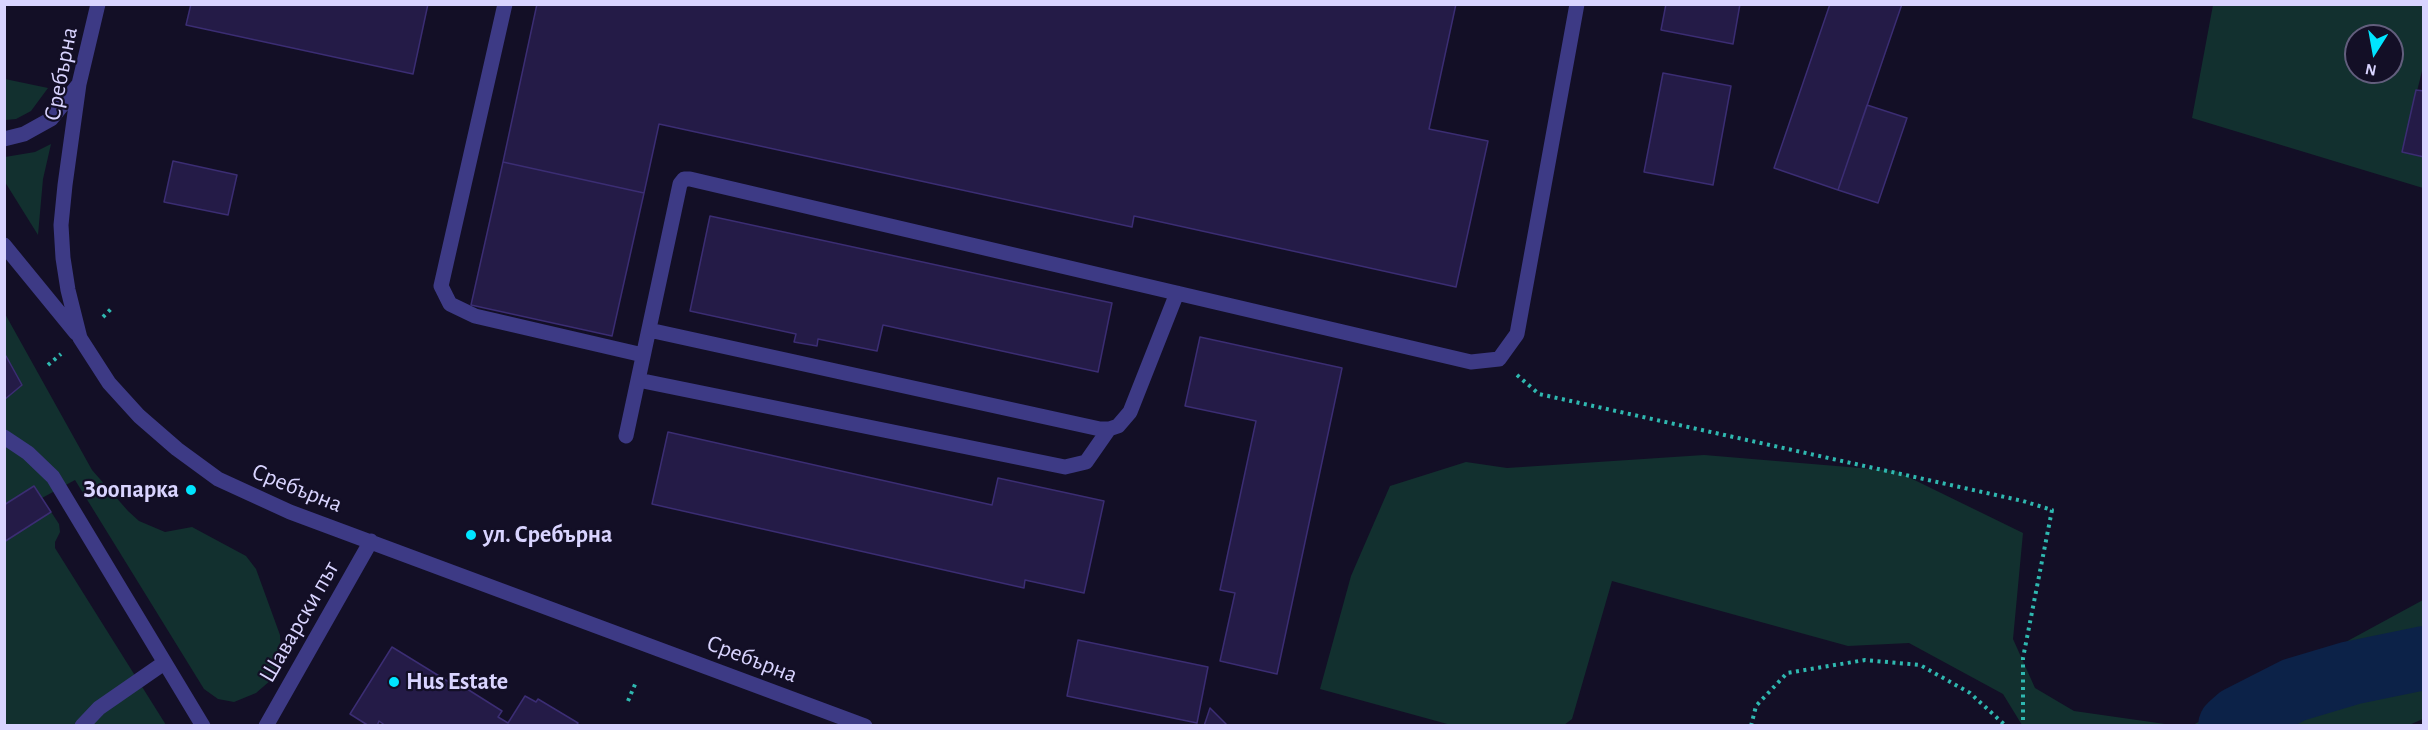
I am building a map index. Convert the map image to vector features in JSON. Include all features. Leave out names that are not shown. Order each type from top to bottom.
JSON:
[{"type":"street","name":"Сребърна","points":[[98,4],[79,84],[65,185],[62,225],[63,258],[80,338],[109,383],[139,416],[177,449],[219,479],[290,512],[864,726]]},
{"type":"street","points":[[505,4],[441,286],[450,304],[475,316],[643,355]]},
{"type":"street","points":[[626,436],[680,184],[684,179],[1472,362],[1499,359],[1517,334],[1577,4]]},
{"type":"street","points":[[4,139],[24,134],[51,119],[79,84]]},
{"type":"street","points":[[4,245],[80,338]]},
{"type":"street","points":[[638,380],[1065,467],[1086,462],[1109,429],[1126,420],[1177,293]]},
{"type":"street","points":[[649,330],[1100,429],[1109,429]]},
{"type":"street","points":[[4,437],[35,458],[52,477],[203,726]]},
{"type":"street","name":"Шаварски път","points":[[266,726],[371,541]]},
{"type":"street","points":[[82,726],[99,708],[164,663]]},
{"type":"path","points":[[1499,359],[1539,394],[2000,496],[2052,510],[2023,658],[2023,726]]},
{"type":"path","points":[[1750,726],[1756,706],[1787,673],[1865,660],[1920,665],[1970,693],[2006,726]]},
{"type":"path","points":[[628,701],[636,681]]},
{"type":"green space","points":[[2213,5],[2423,5],[2423,67],[2402,152],[2423,157],[2423,188],[2192,118]]},
{"type":"green space","points":[[5,79],[48,88],[31,111],[16,119],[5,120]]},
{"type":"green space","points":[[51,144],[43,179],[38,235],[5,182],[5,157],[35,152]]},
{"type":"green space","points":[[4,312],[92,470],[128,511],[139,521],[165,532],[192,527],[246,556],[256,569],[280,635],[281,656],[271,680],[256,693],[234,702],[218,699],[204,689],[75,480],[42,498],[59,524],[60,532],[55,548],[166,725],[5,725]]},
{"type":"green space","points":[[1704,455],[1896,471],[2023,533],[2013,639],[2035,688],[2074,711],[2172,725],[2022,725],[2003,694],[1909,643],[1848,646],[1612,581],[1572,719],[1564,725],[1451,725],[1320,689],[1351,576],[1390,486],[1466,462],[1507,468]]},
{"type":"green space","points":[[2423,600],[2423,650],[2294,678],[2211,725],[2193,725]]},
{"type":"green space","points":[[2423,681],[2423,719],[2409,725],[2274,725],[2294,713],[2360,693]]},
{"type":"building","points":[[191,4],[428,4],[413,74],[186,25]]},
{"type":"building","points":[[537,4],[1456,4],[1429,129],[1488,141],[1456,287],[1134,216],[1132,227],[659,124],[644,193],[503,162]]},
{"type":"building","points":[[1666,4],[1740,4],[1733,44],[1661,30]]},
{"type":"building","points":[[1830,4],[1902,4],[1838,190],[1774,168]]},
{"type":"building","points":[[1663,73],[1731,86],[1713,185],[1644,172]]},
{"type":"building","points":[[2416,90],[2424,91],[2424,157],[2402,152]]},
{"type":"building","points":[[1867,105],[1907,118],[1878,203],[1838,190]]},
{"type":"building","points":[[173,161],[237,175],[228,215],[164,202]]},
{"type":"building","points":[[503,162],[644,193],[612,336],[471,305]]},
{"type":"building","points":[[710,216],[1112,303],[1098,372],[883,325],[877,351],[818,339],[817,346],[794,342],[796,334],[690,311]]},
{"type":"building","points":[[1200,337],[1342,368],[1277,674],[1220,661],[1235,593],[1220,590],[1256,421],[1185,406]]},
{"type":"building","points":[[6,356],[22,385],[4,400],[4,357]]},
{"type":"building","points":[[668,432],[992,505],[998,478],[1104,501],[1084,593],[1025,580],[1024,588],[652,504]]},
{"type":"building","points":[[34,486],[51,512],[4,542],[4,505]]},
{"type":"building","points":[[1078,640],[1208,667],[1197,723],[1067,696]]},
{"type":"building","points":[[392,647],[462,690],[464,687],[502,711],[498,717],[508,723],[525,696],[536,702],[538,699],[578,723],[576,726],[386,726],[379,721],[377,726],[369,726],[350,714]]},
{"type":"building","points":[[1210,708],[1228,726],[1204,726]]},
{"type":"waterway","points":[[2230,726],[2239,718],[2294,690],[2351,673],[2424,658]]},
{"type":"place","name":"Зоопарка","points":[[191,490]]},
{"type":"place","name":"ул. Сребърна","points":[[471,535]]},
{"type":"place","name":"Hus Estate","points":[[394,682]]}]
